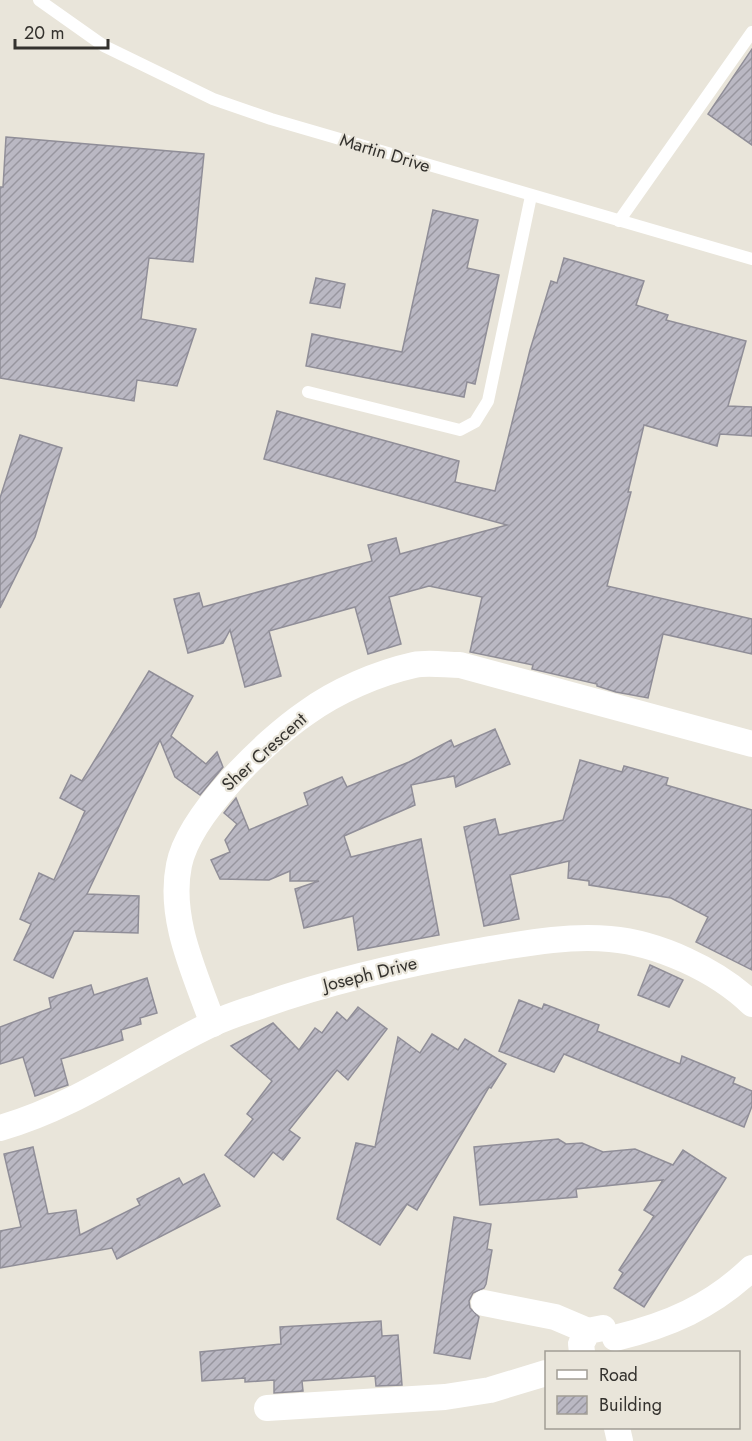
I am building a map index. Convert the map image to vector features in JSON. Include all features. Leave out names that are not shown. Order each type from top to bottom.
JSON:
[{"type":"street","name":"Sher Crescent","points":[[213,1024],[182,936],[176,899],[179,864],[189,835],[222,789],[273,741],[306,712],[355,686],[416,665],[460,665],[752,744]]},
{"type":"street","name":"Joseph Drive","points":[[0,1128],[32,1119],[99,1088],[213,1024],[309,989],[409,963],[565,938],[612,939],[659,951],[702,968],[732,985],[752,1004]]},
{"type":"street","points":[[484,1303],[555,1317],[585,1342],[603,1328],[615,1345],[668,1324],[704,1305],[738,1282],[752,1268]]},
{"type":"street","points":[[267,1408],[445,1397],[489,1390],[545,1373]]},
{"type":"lane","name":"Martin Drive","points":[[39,0],[104,46],[213,99],[271,119],[752,259]]},
{"type":"lane","points":[[619,221],[752,32]]},
{"type":"lane","points":[[308,392],[460,430],[475,422],[488,401],[531,196]]},
{"type":"building","points":[[752,49],[752,145],[708,114]]},
{"type":"building","points":[[6,137],[204,154],[193,262],[149,258],[141,319],[196,329],[177,386],[137,380],[134,401],[0,378],[0,187],[3,187]]},
{"type":"building","points":[[433,210],[478,220],[467,268],[499,275],[475,384],[467,382],[464,397],[306,366],[312,334],[402,352]]},
{"type":"building","points":[[564,258],[644,281],[636,305],[668,315],[666,320],[746,341],[728,406],[752,407],[752,436],[720,434],[717,446],[644,425],[628,492],[631,492],[607,586],[752,619],[752,654],[663,634],[648,698],[616,692],[597,686],[597,684],[532,669],[533,665],[470,652],[482,597],[429,586],[389,597],[401,644],[368,654],[355,607],[269,631],[281,676],[245,687],[230,630],[223,643],[188,653],[174,599],[199,593],[203,607],[372,561],[368,545],[396,538],[400,554],[507,525],[264,459],[277,411],[459,461],[455,482],[495,491],[530,350],[551,281],[557,283]]},
{"type":"building","points":[[316,278],[345,284],[340,308],[310,303]]},
{"type":"building","points":[[20,435],[62,448],[35,537],[0,608],[0,498]]},
{"type":"building","points":[[149,671],[193,696],[171,736],[206,764],[217,752],[223,767],[200,795],[175,777],[160,740],[87,894],[139,896],[138,933],[74,931],[53,978],[14,960],[31,924],[20,919],[39,873],[54,880],[85,811],[60,798],[71,775],[82,781]]},
{"type":"building","points":[[495,729],[510,764],[456,787],[454,776],[411,785],[415,805],[344,836],[351,857],[421,839],[439,935],[358,950],[353,916],[304,928],[295,889],[319,881],[290,881],[290,871],[269,880],[220,879],[211,860],[230,852],[225,840],[237,824],[224,813],[236,798],[249,830],[308,805],[304,793],[342,777],[347,787],[409,762],[451,740],[454,747]]},
{"type":"building","points":[[580,760],[622,772],[624,766],[668,778],[666,785],[752,810],[752,970],[696,942],[708,917],[671,898],[589,885],[589,881],[568,878],[569,861],[510,875],[519,919],[484,926],[464,827],[495,819],[499,835],[563,820]]},
{"type":"building","points":[[650,965],[683,980],[669,1007],[638,995]]},
{"type":"building","points":[[147,978],[157,1013],[140,1018],[141,1024],[121,1030],[123,1040],[61,1059],[68,1085],[35,1096],[23,1057],[0,1064],[0,1027],[51,1008],[49,998],[91,985],[94,995]]},
{"type":"building","points":[[519,1000],[542,1009],[544,1004],[599,1025],[597,1031],[680,1064],[682,1056],[735,1078],[733,1083],[752,1091],[752,1106],[744,1127],[564,1054],[554,1072],[499,1051]]},
{"type":"building","points":[[358,1007],[387,1029],[348,1080],[337,1070],[289,1130],[300,1138],[283,1160],[273,1152],[254,1177],[225,1155],[253,1119],[247,1114],[272,1081],[231,1046],[273,1023],[299,1050],[315,1028],[322,1033],[337,1012],[347,1021]]},
{"type":"building","points":[[432,1034],[458,1050],[465,1039],[506,1064],[491,1088],[489,1087],[417,1210],[407,1204],[380,1245],[337,1219],[356,1143],[375,1147],[398,1037],[420,1053]]},
{"type":"building","points":[[558,1139],[566,1144],[582,1143],[603,1152],[635,1149],[673,1165],[683,1150],[726,1178],[644,1307],[614,1288],[623,1273],[619,1270],[654,1216],[644,1210],[663,1180],[576,1189],[577,1197],[480,1205],[474,1147]]},
{"type":"building","points":[[33,1147],[48,1214],[76,1210],[80,1235],[140,1205],[137,1199],[179,1178],[183,1185],[204,1174],[220,1206],[117,1259],[112,1248],[0,1268],[0,1231],[21,1227],[4,1154]]},
{"type":"building","points":[[454,1217],[491,1224],[487,1249],[492,1250],[486,1284],[484,1288],[473,1293],[469,1301],[470,1308],[479,1317],[470,1359],[434,1353]]},
{"type":"building","points":[[381,1321],[382,1336],[398,1335],[402,1385],[376,1386],[375,1376],[302,1381],[303,1391],[274,1393],[274,1380],[245,1382],[245,1378],[202,1381],[200,1352],[281,1344],[280,1327]]}]
